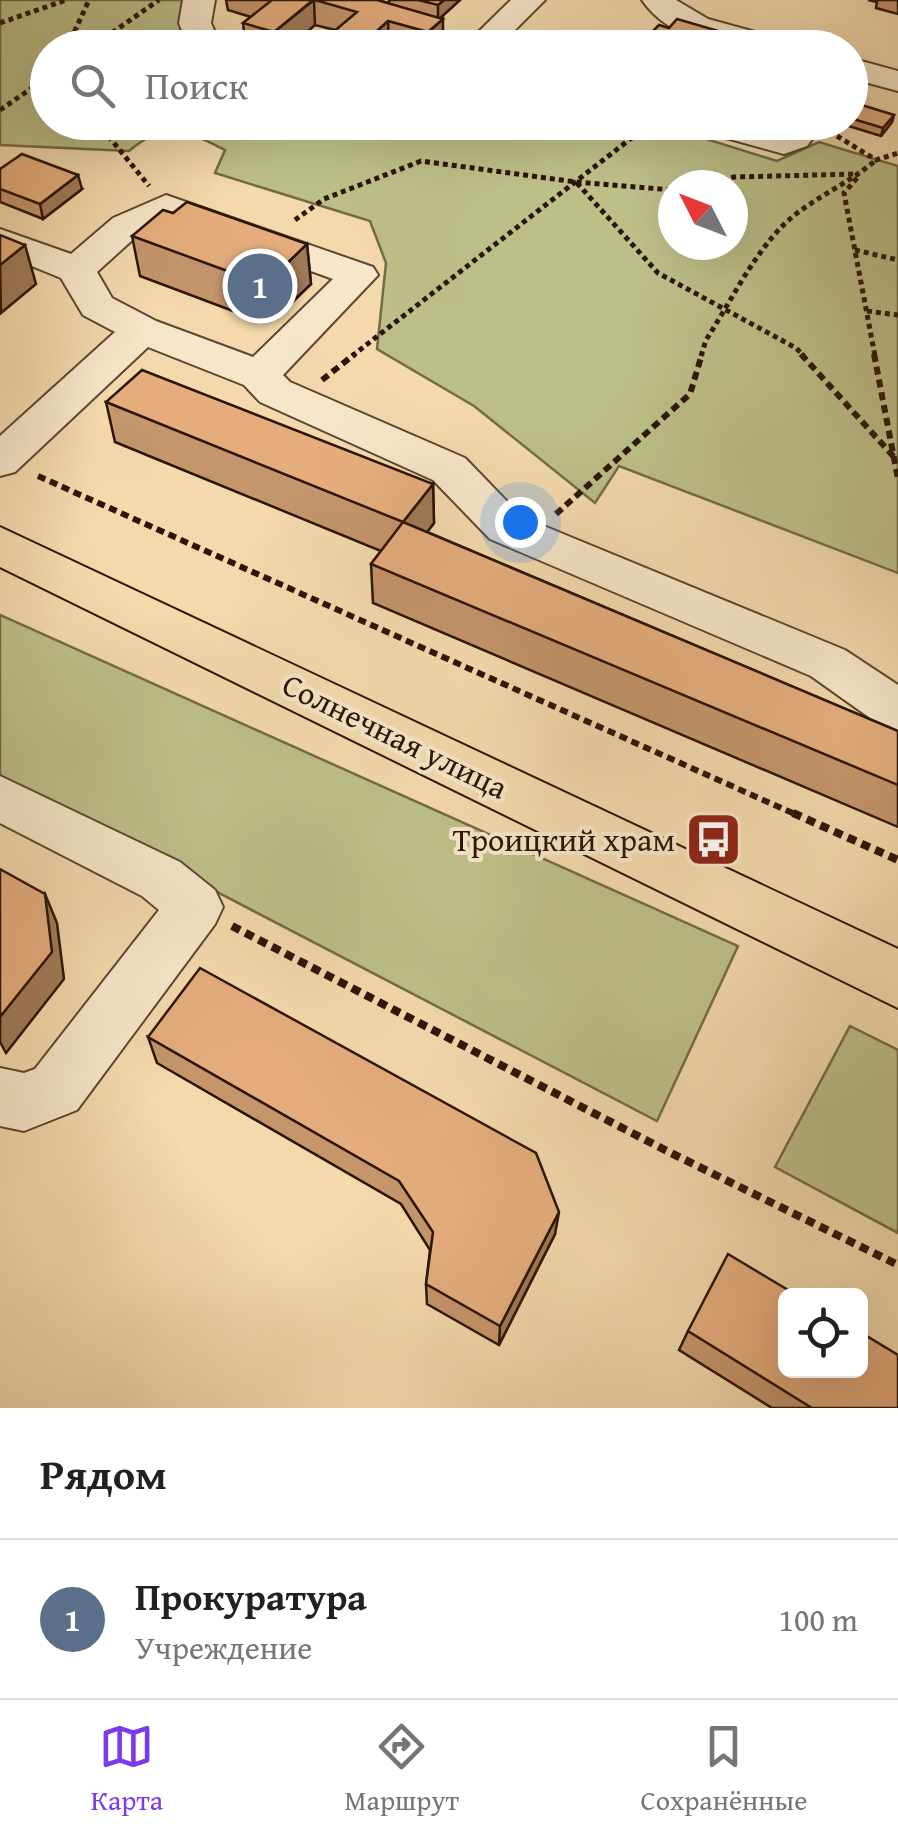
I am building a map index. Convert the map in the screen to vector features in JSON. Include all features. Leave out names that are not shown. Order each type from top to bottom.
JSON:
[{"type":"main road","name":"Солнечная улица","points":[[0,544],[898,980]]},
{"type":"lane","points":[[198,30],[199,0]]},
{"type":"lane","points":[[497,30],[529,0]]},
{"type":"lane","points":[[658,0],[667,12],[685,22],[713,30]]},
{"type":"lane","points":[[677,30],[685,22]]},
{"type":"lane","points":[[868,73],[898,81]]},
{"type":"lane","points":[[76,270],[126,226],[166,206],[358,275],[259,375]]},
{"type":"lane","points":[[0,240],[76,270],[97,306],[142,330],[259,375],[275,392],[295,402],[449,469],[506,528],[828,662],[898,712]]},
{"type":"lane","points":[[3,454],[142,330]]},
{"type":"lane","points":[[0,798],[161,879],[195,907],[56,1090],[24,1102],[0,1098]]},
{"type":"path","points":[[0,22],[66,0]]},
{"type":"path","points":[[76,30],[90,0]]},
{"type":"path","points":[[116,30],[159,0]]},
{"type":"path","points":[[0,110],[30,89]]},
{"type":"path","points":[[112,140],[166,206]]},
{"type":"path","points":[[295,402],[629,140]]},
{"type":"path","points":[[841,140],[876,160]]},
{"type":"path","points":[[898,153],[876,160],[844,193],[898,479]]},
{"type":"path","points":[[266,242],[324,199],[421,160],[576,182],[658,189]]},
{"type":"path","points":[[748,178],[861,174]]},
{"type":"path","points":[[529,538],[690,394],[706,340],[775,234],[820,196],[861,174]]},
{"type":"path","points":[[576,182],[658,273],[796,348],[894,457]]},
{"type":"path","points":[[855,250],[898,260]]},
{"type":"path","points":[[866,310],[898,315]]},
{"type":"path","points":[[3,454],[898,860]]},
{"type":"path","points":[[195,907],[665,1150],[898,1265]]},
{"type":"green space","points":[[0,0],[182,0],[180,30],[30,30],[30,140],[142,141],[129,151],[0,145]]},
{"type":"green space","points":[[204,140],[710,140],[777,161],[819,142],[898,166],[898,573],[619,466],[595,503],[474,406],[377,349],[386,263],[370,221],[215,173],[225,150]]},
{"type":"green space","points":[[0,615],[738,946],[657,1121],[0,779]]},
{"type":"green space","points":[[850,1026],[898,1050],[898,1233],[775,1167]]},
{"type":"building","points":[[272,0],[313,0],[276,30],[243,23]]},
{"type":"building","points":[[315,0],[377,0],[443,19],[430,30],[388,21],[378,30],[336,30],[357,12]]},
{"type":"building","points":[[418,0],[444,0],[438,5]]},
{"type":"building","points":[[677,19],[715,30],[654,30],[659,25],[669,28]]},
{"type":"building","points":[[868,107],[894,115],[883,128],[868,123]]},
{"type":"building","points":[[22,154],[78,175],[40,204],[0,189],[0,169]]},
{"type":"building","points":[[187,202],[307,244],[277,273],[265,268],[252,280],[132,236],[163,210],[173,213]]},
{"type":"building","points":[[0,235],[25,245],[0,265]]},
{"type":"building","points":[[142,370],[433,484],[403,522],[106,402]]},
{"type":"building","points":[[403,522],[898,731],[898,785],[371,564]]},
{"type":"building","points":[[0,869],[45,894],[52,952],[0,1017]]},
{"type":"building","points":[[200,968],[536,1153],[559,1212],[500,1326],[426,1284],[433,1232],[399,1181],[148,1037]]},
{"type":"building","points":[[728,1254],[785,1288],[778,1288],[778,1378],[868,1378],[868,1337],[898,1355],[898,1408],[812,1408],[688,1331]]},
{"type":"place","name":"Прокуратура","points":[[260,286]]},
{"type":"place","name":"Троицкий храм","points":[[714,840]]}]
